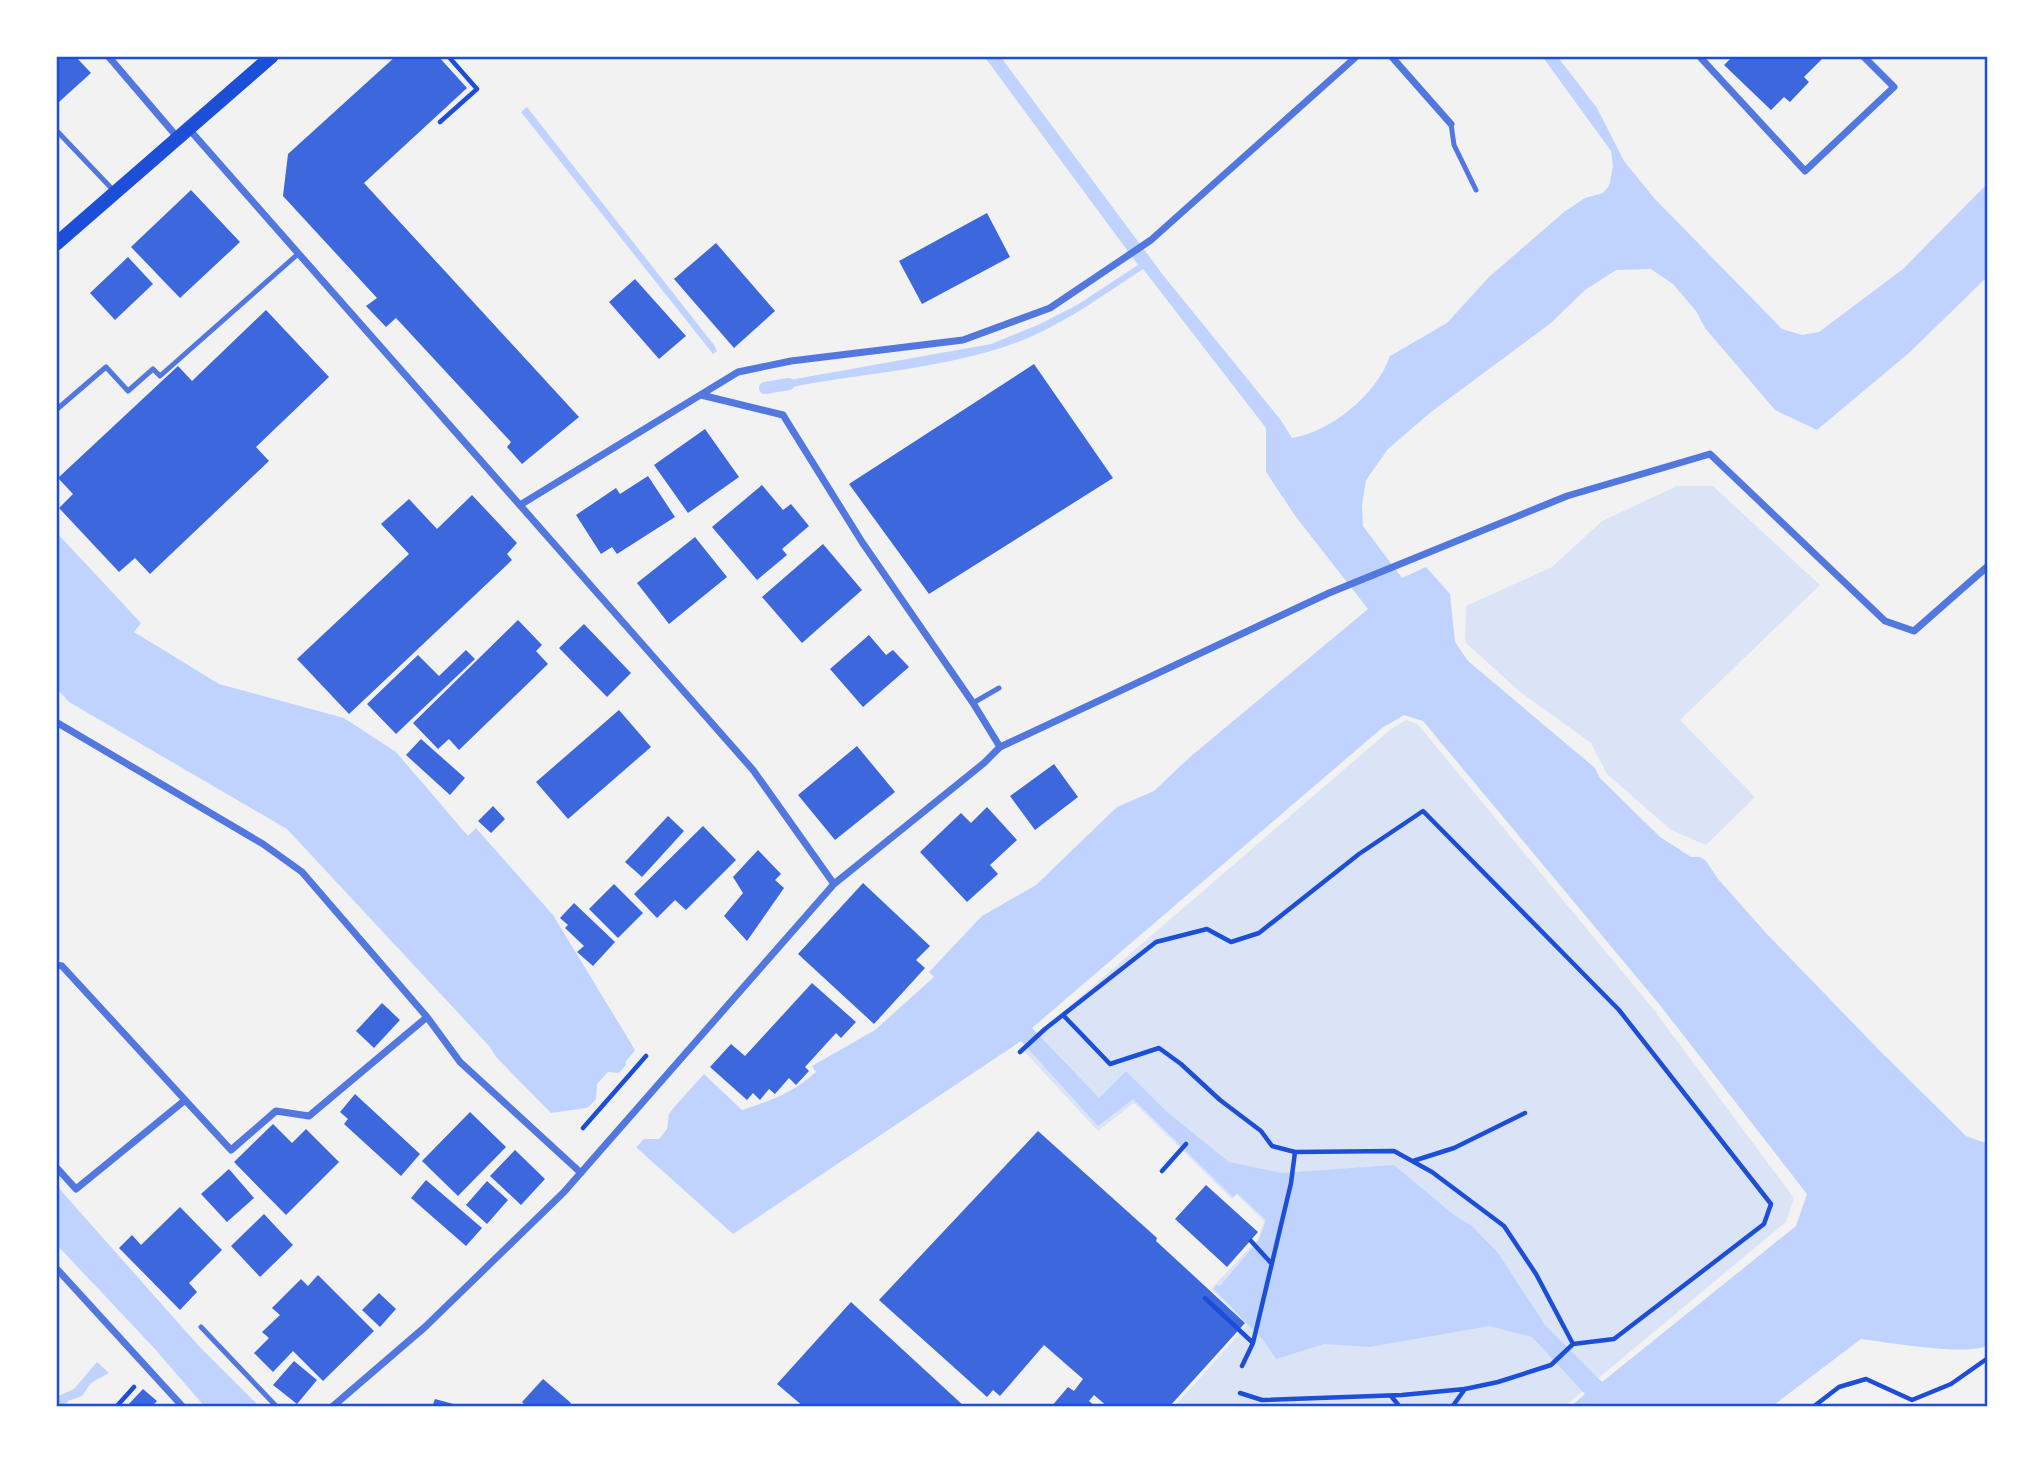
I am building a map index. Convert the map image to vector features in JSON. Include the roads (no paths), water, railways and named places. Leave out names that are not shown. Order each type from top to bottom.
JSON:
[{"type":"main road","points":[[56,244],[272,56]]},
{"type":"street","points":[[108,56],[299,254],[753,770],[834,884]]},
{"type":"street","points":[[520,505],[738,372],[791,361],[963,341],[1050,308],[1151,240],[1357,56]]},
{"type":"street","points":[[1391,56],[1451,124]]},
{"type":"street","points":[[1699,56],[1805,171],[1894,87],[1863,56]]},
{"type":"street","points":[[701,395],[783,415],[862,542],[973,703],[1000,747]]},
{"type":"street","points":[[332,1407],[425,1327],[564,1192],[834,884],[984,764],[1000,747],[1342,588],[1567,496],[1710,454],[1885,621],[1914,631],[1988,566]]},
{"type":"street","points":[[56,722],[263,844],[302,872],[427,1017],[460,1062],[580,1173]]},
{"type":"street","points":[[56,965],[62,966],[231,1150],[276,1111],[309,1116],[427,1017]]},
{"type":"street","points":[[56,1167],[76,1189],[184,1101]]},
{"type":"street","points":[[56,1268],[183,1407]]},
{"type":"lane","points":[[1451,124],[1454,145],[1476,190]]},
{"type":"lane","points":[[56,130],[115,192]]},
{"type":"lane","points":[[56,410],[106,367],[128,391],[153,369],[160,376],[299,254]]},
{"type":"lane","points":[[973,703],[999,688]]},
{"type":"lane","points":[[201,1327],[278,1407]]},
{"type":"water","points":[[984,56],[1000,56],[1163,275],[1280,419],[1292,438],[1322,428],[1351,409],[1375,384],[1390,356],[1447,323],[1489,277],[1564,212],[1585,198],[1603,193],[1609,186],[1613,166],[1611,151],[1542,56],[1557,56],[1597,108],[1624,161],[1654,198],[1782,329],[1802,335],[1819,332],[1903,269],[1988,183],[1988,276],[1910,352],[1817,430],[1775,410],[1705,328],[1696,311],[1673,284],[1651,269],[1616,270],[1585,290],[1551,323],[1431,412],[1388,449],[1366,480],[1362,505],[1363,526],[1402,578],[1426,567],[1450,594],[1455,642],[1468,661],[1595,768],[1600,778],[1660,837],[1691,857],[1700,857],[1706,861],[1718,879],[1766,933],[1879,1050],[1966,1136],[1988,1144],[1988,1345],[1964,1350],[1861,1339],[1771,1407],[1570,1407],[1585,1394],[1532,1337],[1489,1326],[1370,1347],[1324,1344],[1276,1359],[1264,1341],[1214,1289],[1216,1285],[1220,1286],[1259,1240],[1266,1220],[1237,1193],[1233,1197],[1133,1099],[1098,1126],[1021,1041],[733,1234],[590,1106],[551,1113],[496,1057],[490,1047],[287,829],[69,702],[56,688],[56,532],[141,623],[134,632],[219,684],[344,718],[396,752],[468,836],[476,828],[553,915],[635,1050],[625,1063],[675,1106],[704,1074],[742,1110],[772,1099],[790,1091],[816,1072],[812,1066],[875,1030],[934,977],[929,972],[982,916],[1036,885],[1117,807],[1154,791],[1190,757],[1368,609],[1296,517],[1266,472],[1266,428],[1143,269],[1067,318],[1035,335],[988,352],[927,366],[772,391],[773,383],[991,344],[1077,305],[1138,265]],"holes":[[[1404,715],[1423,721],[1659,1004],[1807,1194],[1796,1226],[1602,1382],[1545,1325],[1498,1253],[1472,1226],[1454,1215],[1394,1165],[1282,1173],[1229,1162],[1166,1111],[1126,1071],[1099,1098],[1032,1028],[1382,728]]]},
{"type":"water","points":[[527,107],[717,351],[713,354],[521,112]]},
{"type":"water","points":[[56,1185],[197,1344],[260,1407],[205,1407],[155,1349],[56,1244]]},
{"type":"water","points":[[97,1362],[109,1373],[91,1383],[82,1396],[68,1401],[64,1407],[56,1407],[56,1397],[74,1389]]},
{"type":"waterway","points":[[765,388],[789,384]]}]
